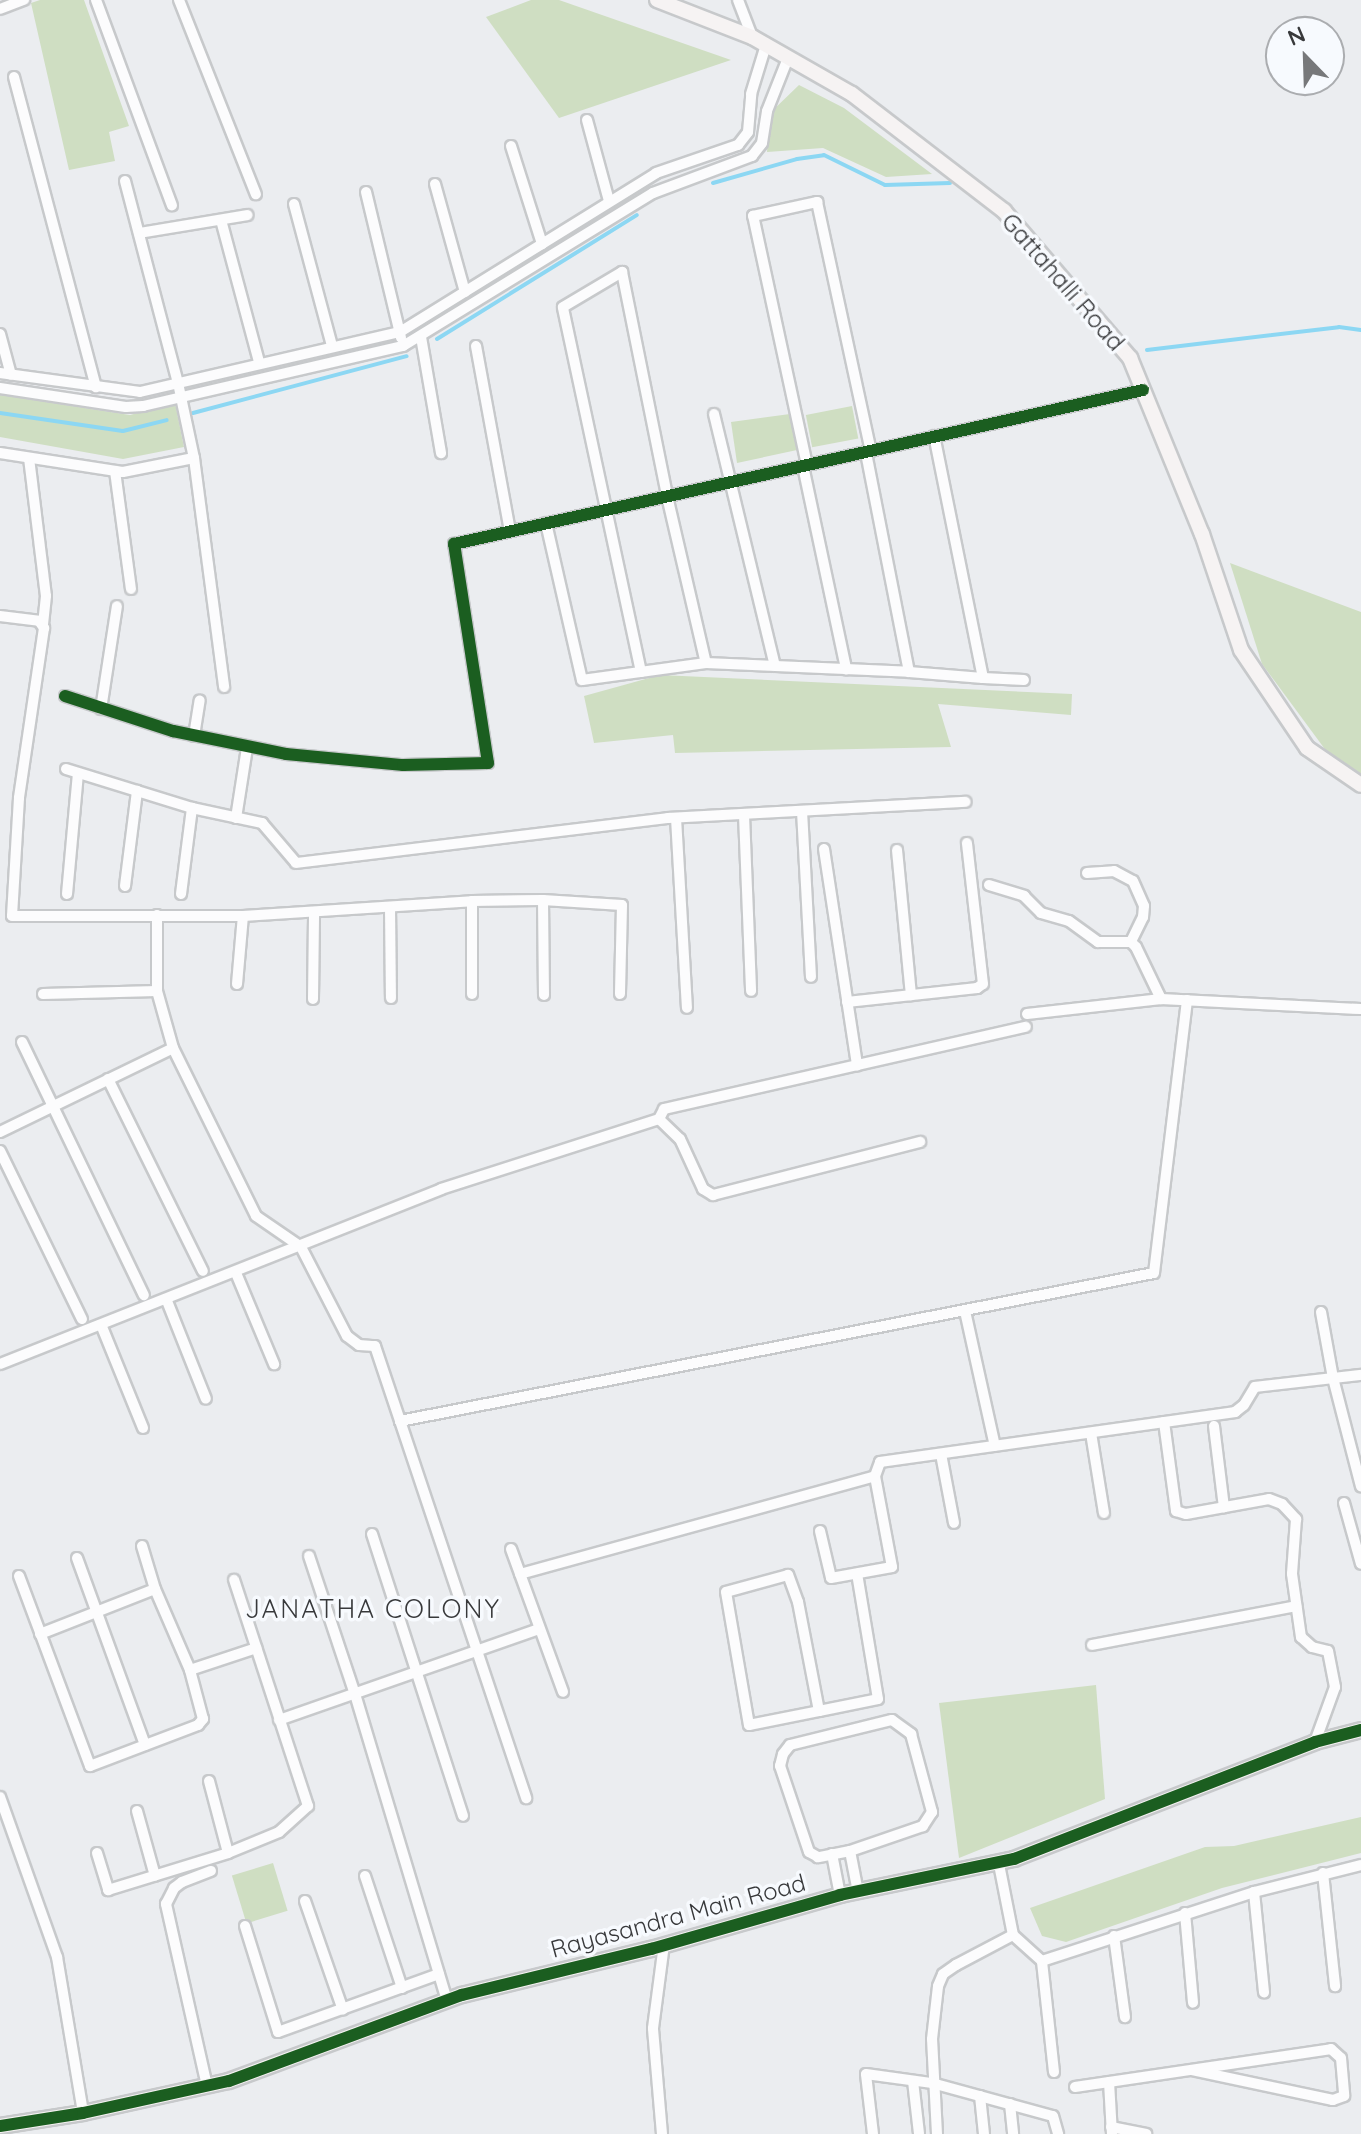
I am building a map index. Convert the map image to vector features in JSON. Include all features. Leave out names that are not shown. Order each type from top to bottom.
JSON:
[{"type":"street","points":[[0,9],[24,0]]},
{"type":"street","points":[[96,0],[172,205]]},
{"type":"street","points":[[179,0],[256,194]]},
{"type":"street","name":"Gattahalli Road","points":[[657,0],[752,37],[852,94],[1004,211],[1130,358],[1202,534],[1241,650],[1307,748],[1361,785]]},
{"type":"street","points":[[738,0],[752,37]]},
{"type":"street","points":[[0,334],[5,374],[140,392],[259,362],[400,332],[656,173],[725,151],[745,139],[751,94],[766,45]]},
{"type":"street","points":[[0,388],[126,407],[403,346],[653,193],[752,156],[762,143],[767,111],[788,58]]},
{"type":"street","points":[[14,77],[96,387]]},
{"type":"street","points":[[587,120],[609,201]]},
{"type":"street","points":[[511,146],[542,244]]},
{"type":"street","points":[[125,181],[178,383],[194,458],[224,687]]},
{"type":"street","points":[[435,184],[465,292]]},
{"type":"street","points":[[366,192],[403,346]]},
{"type":"street","points":[[846,669],[753,216],[817,202],[909,672]]},
{"type":"street","points":[[294,204],[332,346]]},
{"type":"street","points":[[139,233],[248,215]]},
{"type":"street","points":[[221,220],[259,362]]},
{"type":"street","points":[[641,672],[563,307],[622,272],[667,496],[706,663]]},
{"type":"street","points":[[421,337],[441,453]]},
{"type":"street","points":[[476,346],[510,531]]},
{"type":"street","points":[[65,696],[194,736],[247,748],[364,763],[488,763],[454,544],[1143,390]]},
{"type":"street","points":[[714,414],[775,666]]},
{"type":"street","points":[[934,436],[983,678]]},
{"type":"street","points":[[0,453],[115,471],[194,458]]},
{"type":"street","points":[[29,458],[46,596],[19,798],[12,916],[243,916],[472,901],[543,900],[622,905],[620,994]]},
{"type":"street","points":[[115,471],[131,589]]},
{"type":"street","points":[[546,523],[582,680],[706,663],[1024,680]]},
{"type":"street","points":[[101,709],[117,606]]},
{"type":"street","points":[[0,616],[43,624]]},
{"type":"street","points":[[194,736],[200,700]]},
{"type":"street","points":[[236,818],[247,748]]},
{"type":"street","points":[[66,769],[192,808],[262,823],[296,863],[676,818],[966,802]]},
{"type":"street","points":[[67,894],[78,773]]},
{"type":"street","points":[[125,886],[137,791]]},
{"type":"street","points":[[181,894],[192,808]]},
{"type":"street","points":[[802,811],[811,977]]},
{"type":"street","points":[[744,815],[751,991]]},
{"type":"street","points":[[676,818],[687,1008]]},
{"type":"street","points":[[847,1002],[977,988],[983,984],[967,843]]},
{"type":"street","points":[[824,849],[857,1065]]},
{"type":"street","points":[[897,850],[911,995]]},
{"type":"street","points":[[1087,873],[1114,871],[1133,881],[1144,906],[1143,917],[1131,942]]},
{"type":"street","points":[[989,885],[1024,896],[1041,913],[1069,921],[1098,942],[1131,942],[1161,999]]},
{"type":"street","points":[[543,900],[544,995]]},
{"type":"street","points":[[472,901],[472,994]]},
{"type":"street","points":[[390,907],[391,998]]},
{"type":"street","points":[[313,999],[314,912]]},
{"type":"street","points":[[157,915],[157,991],[173,1048],[256,1216],[301,1247],[347,1336],[359,1345],[375,1346],[526,1798]]},
{"type":"street","points":[[237,984],[243,916]]},
{"type":"street","points":[[43,994],[157,991]]},
{"type":"street","points":[[1027,1014],[1161,999],[1361,1009]]},
{"type":"street","points":[[400,1421],[1154,1273],[1187,1000]]},
{"type":"street","points":[[0,1364],[102,1327],[441,1189],[659,1119],[664,1109],[670,1107],[1026,1027]]},
{"type":"street","points":[[22,1042],[144,1295]]},
{"type":"street","points":[[0,1132],[173,1048]]},
{"type":"street","points":[[108,1079],[203,1271]]},
{"type":"street","points":[[659,1119],[680,1139],[703,1189],[713,1195],[920,1142]]},
{"type":"street","points":[[0,1151],[82,1319]]},
{"type":"street","points":[[236,1273],[274,1364]]},
{"type":"street","points":[[167,1301],[206,1399]]},
{"type":"street","points":[[965,1311],[995,1446]]},
{"type":"street","points":[[1321,1312],[1333,1378],[1361,1486]]},
{"type":"street","points":[[102,1327],[143,1428]]},
{"type":"street","points":[[820,1531],[831,1578],[892,1567],[875,1476],[880,1462],[1235,1412],[1244,1405],[1255,1387],[1361,1375]]},
{"type":"street","points":[[1164,1422],[1176,1511],[1186,1514],[1269,1499],[1282,1504],[1296,1519],[1292,1574],[1301,1637],[1312,1647],[1328,1651],[1335,1687],[1315,1742]]},
{"type":"street","points":[[1214,1426],[1224,1507]]},
{"type":"street","points":[[1091,1433],[1104,1513]]},
{"type":"street","points":[[941,1454],[954,1523]]},
{"type":"street","points":[[520,1574],[875,1476]]},
{"type":"street","points":[[1344,1503],[1361,1564]]},
{"type":"street","points":[[372,1534],[463,1816]]},
{"type":"street","points":[[19,1576],[90,1766],[198,1725],[203,1719],[190,1670],[155,1589],[142,1546]]},
{"type":"street","points":[[511,1549],[563,1692]]},
{"type":"street","points":[[309,1556],[355,1694],[447,2001]]},
{"type":"street","points":[[77,1558],[145,1745]]},
{"type":"street","points":[[819,1711],[798,1602],[788,1575],[726,1592],[749,1725],[819,1711],[878,1699],[857,1574]]},
{"type":"street","points":[[97,1853],[108,1890],[228,1853],[279,1832],[308,1806],[234,1580]]},
{"type":"street","points":[[40,1634],[155,1589]]},
{"type":"street","points":[[1092,1645],[1296,1606]]},
{"type":"street","points":[[279,1720],[539,1629]]},
{"type":"street","points":[[190,1670],[256,1648]]},
{"type":"street","points":[[892,1720],[911,1734],[932,1812],[923,1826],[850,1851],[832,1854],[818,1857],[809,1852],[780,1766],[783,1754],[790,1745],[892,1720]]},
{"type":"street","name":"Rayasandra Main Road","points":[[0,2126],[83,2113],[207,2086],[283,2062],[447,2001],[664,1945],[840,1895],[999,1864],[1315,1742],[1361,1730]]},
{"type":"street","points":[[209,1781],[228,1853]]},
{"type":"street","points":[[0,1797],[57,1957],[83,2113]]},
{"type":"street","points":[[137,1811],[155,1876]]},
{"type":"street","points":[[850,1851],[858,1892]]},
{"type":"street","points":[[832,1854],[840,1895]]},
{"type":"street","points":[[999,1864],[1013,1935],[1042,1961],[1054,2072]]},
{"type":"street","points":[[1042,1961],[1254,1892],[1361,1865]]},
{"type":"street","points":[[207,2086],[166,1904],[174,1888],[182,1882],[211,1871]]},
{"type":"street","points":[[1323,1873],[1335,1986]]},
{"type":"street","points":[[365,1876],[402,1988]]},
{"type":"street","points":[[1254,1892],[1264,1993]]},
{"type":"street","points":[[305,1901],[343,2010]]},
{"type":"street","points":[[1185,1913],[1193,2003]]},
{"type":"street","points":[[245,1926],[278,2032],[439,1974]]},
{"type":"street","points":[[937,2134],[932,2039],[938,1986],[943,1974],[1013,1935]]},
{"type":"street","points":[[1114,1936],[1125,2017]]},
{"type":"street","points":[[662,2134],[653,2028],[664,1945]]},
{"type":"street","points":[[1075,2087],[1331,2049],[1341,2058],[1344,2096],[1333,2100],[1192,2070]]},
{"type":"street","points":[[873,2134],[866,2074],[932,2083],[1053,2116],[1058,2134]]},
{"type":"street","points":[[913,2081],[919,2134]]},
{"type":"street","points":[[1109,2082],[1111,2131],[1146,2134]]},
{"type":"street","points":[[980,2096],[984,2134]]},
{"type":"street","points":[[1010,2104],[1013,2134]]},
{"type":"green space","points":[[40,0],[84,0],[129,126],[109,132],[115,161],[69,170],[31,3]]},
{"type":"green space","points":[[531,0],[559,0],[731,60],[559,118],[486,17]]},
{"type":"green space","points":[[799,85],[844,108],[932,174],[886,177],[823,148],[767,152],[770,113]]},
{"type":"green space","points":[[0,395],[130,415],[175,403],[184,447],[123,459],[0,437]]},
{"type":"green space","points":[[852,406],[858,438],[812,447],[806,415]]},
{"type":"green space","points":[[790,414],[797,450],[737,463],[731,422]]},
{"type":"green space","points":[[1230,563],[1361,612],[1361,775],[1327,752],[1262,664]]},
{"type":"green space","points":[[660,675],[1072,694],[1071,715],[938,704],[951,747],[675,753],[673,735],[594,743],[584,696]]},
{"type":"green space","points":[[1096,1685],[1105,1799],[959,1858],[939,1703]]},
{"type":"green space","points":[[1361,1817],[1361,1853],[1222,1888],[1066,1942],[1042,1936],[1030,1908],[1205,1847],[1234,1846]]},
{"type":"green space","points":[[273,1863],[288,1911],[246,1923],[232,1876]]},
{"type":"waterway","points":[[713,183],[797,159],[824,155],[885,185],[950,183]]},
{"type":"waterway","points":[[437,339],[637,215]]},
{"type":"waterway","points":[[1147,350],[1339,327],[1361,330]]},
{"type":"waterway","points":[[193,413],[407,356]]},
{"type":"waterway","points":[[0,413],[123,431],[167,420]]},
{"type":"cycle path","points":[[65,696],[173,731],[286,754],[403,765],[488,763],[454,544],[1143,390]]},
{"type":"cycle path","points":[[0,2126],[83,2113],[229,2081],[462,1995],[651,1949],[840,1895],[1014,1859],[1315,1742],[1361,1730]]},
{"type":"district","name":"JANATHA COLONY","points":[[373,1609]]}]
